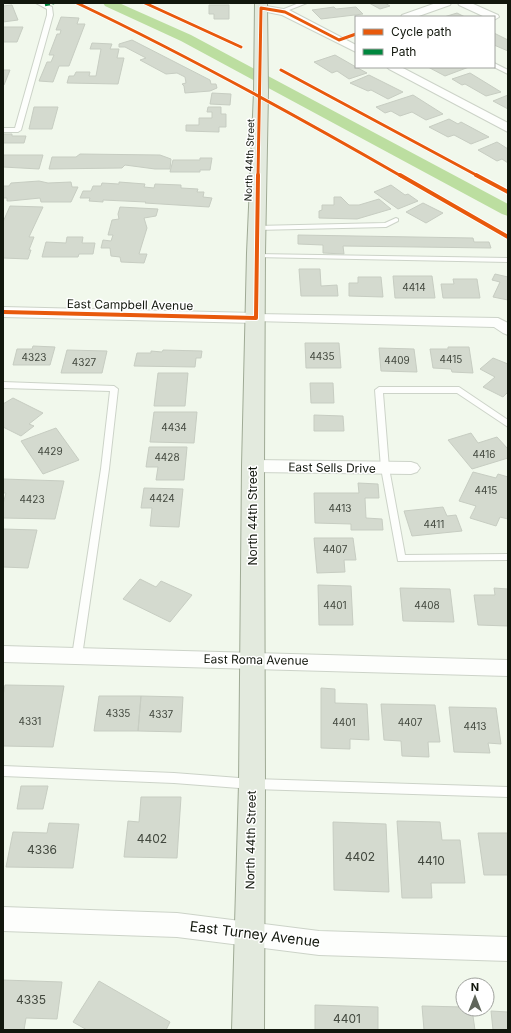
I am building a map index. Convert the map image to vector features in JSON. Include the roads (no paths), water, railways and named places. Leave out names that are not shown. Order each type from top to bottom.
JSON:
[{"type":"main road","name":"North 44th Street","points":[[248,1030],[252,784],[253,466],[256,228],[261,92],[261,6]]},
{"type":"street","points":[[409,16],[446,3]]},
{"type":"street","points":[[463,3],[492,16]]},
{"type":"street","points":[[261,6],[282,12],[355,48]]},
{"type":"street","points":[[339,40],[355,34]]},
{"type":"street","points":[[395,68],[508,128]]},
{"type":"street","name":"East Campbell Avenue","points":[[3,312],[498,323],[508,330]]},
{"type":"street","name":"East Sells Drive","points":[[253,466],[411,468]]},
{"type":"street","name":"East Roma Avenue","points":[[3,654],[508,668]]},
{"type":"street","name":"East Turney Avenue","points":[[3,919],[177,925],[319,942],[508,949]]},
{"type":"lane","points":[[3,130],[18,130],[50,15],[50,8],[39,3]]},
{"type":"lane","points":[[282,12],[304,3]]},
{"type":"lane","points":[[495,66],[508,72]]},
{"type":"lane","points":[[256,228],[386,226],[396,220]]},
{"type":"lane","points":[[256,256],[508,260]]},
{"type":"lane","points":[[3,385],[114,389],[105,470],[77,656]]},
{"type":"lane","points":[[508,424],[458,390],[379,390],[385,468],[401,559],[508,557]]},
{"type":"lane","points":[[3,771],[174,778],[252,784],[508,792]]},
{"type":"waterway","points":[[109,3],[186,38],[508,211]]}]
